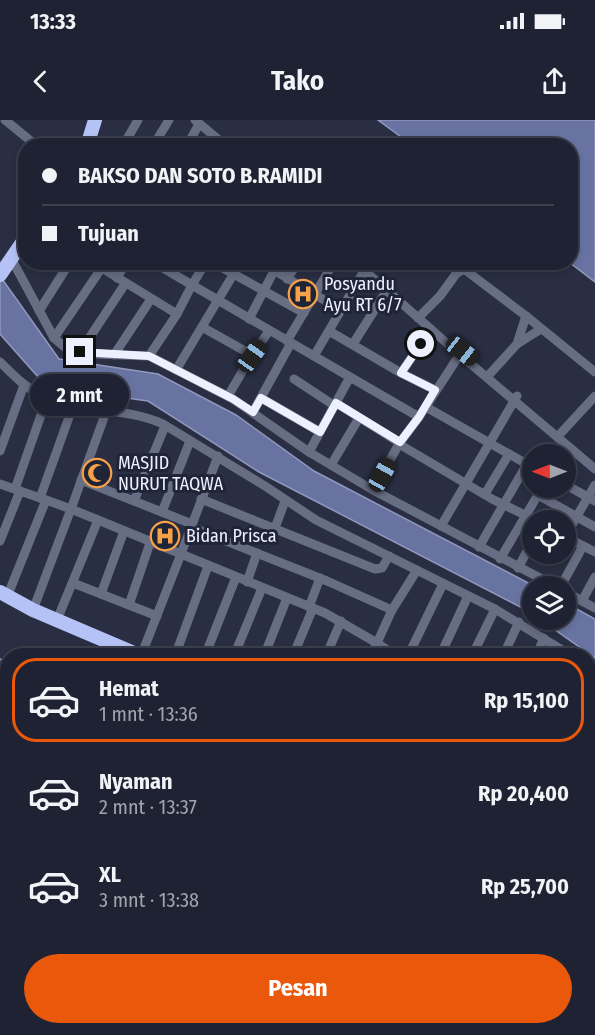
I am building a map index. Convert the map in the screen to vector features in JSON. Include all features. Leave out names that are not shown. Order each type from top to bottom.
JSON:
[{"type":"highway","points":[[89,138],[95,120]]},
{"type":"highway","points":[[0,274],[18,248]]},
{"type":"highway","points":[[3,595],[122,648]]},
{"type":"street","points":[[5,120],[27,138]]},
{"type":"street","points":[[128,138],[138,120]]},
{"type":"street","points":[[158,138],[169,120]]},
{"type":"street","points":[[190,138],[195,122]]},
{"type":"street","points":[[195,122],[212,138]]},
{"type":"street","points":[[195,122],[216,138]]},
{"type":"street","points":[[11,258],[54,338],[66,348],[80,352],[149,356],[228,396],[309,452],[373,490],[534,576]]},
{"type":"street","points":[[39,311],[65,270]]},
{"type":"street","points":[[54,338],[100,270]]},
{"type":"street","points":[[104,270],[177,314]]},
{"type":"street","points":[[117,278],[122,270]]},
{"type":"street","points":[[173,270],[192,285],[419,417]]},
{"type":"street","points":[[149,356],[177,314],[201,270]]},
{"type":"street","points":[[225,270],[304,313]]},
{"type":"street","points":[[271,270],[341,310]]},
{"type":"street","points":[[287,279],[293,270]]},
{"type":"street","points":[[253,412],[304,313],[330,270]]},
{"type":"street","points":[[314,356],[361,270]]},
{"type":"street","points":[[366,270],[460,353]]},
{"type":"street","points":[[419,316],[440,296],[456,273],[462,270]]},
{"type":"street","points":[[465,270],[595,372]]},
{"type":"street","points":[[249,319],[274,272]]},
{"type":"street","points":[[176,370],[233,275]]},
{"type":"street","points":[[80,352],[125,284]]},
{"type":"street","points":[[352,344],[388,289]]},
{"type":"street","points":[[114,355],[151,299]]},
{"type":"street","points":[[419,316],[431,329],[516,398],[595,469]]},
{"type":"street","points":[[517,344],[526,316]]},
{"type":"street","points":[[202,327],[252,356]]},
{"type":"street","points":[[401,373],[431,329]]},
{"type":"street","points":[[488,375],[517,344],[541,329]]},
{"type":"street","points":[[228,396],[269,331]]},
{"type":"street","points":[[329,331],[435,390]]},
{"type":"street","points":[[373,490],[399,443],[426,407],[460,353]]},
{"type":"street","points":[[0,362],[24,385],[47,398],[74,406],[146,416],[218,456],[315,520],[495,609],[559,648]]},
{"type":"street","points":[[309,452],[350,378]]},
{"type":"street","points":[[294,379],[466,483],[522,514]]},
{"type":"street","points":[[0,451],[24,385]]},
{"type":"street","points":[[561,433],[595,396]]},
{"type":"street","points":[[0,541],[47,398]]},
{"type":"street","points":[[261,398],[320,432]]},
{"type":"street","points":[[516,398],[595,463]]},
{"type":"street","points":[[441,526],[516,398]]},
{"type":"street","points":[[3,595],[43,499],[74,406]]},
{"type":"street","points":[[426,407],[522,461]]},
{"type":"street","points":[[33,610],[107,409]]},
{"type":"street","points":[[331,465],[359,417]]},
{"type":"street","points":[[134,501],[165,426]]},
{"type":"street","points":[[162,512],[190,441]]},
{"type":"street","points":[[485,494],[509,454]]},
{"type":"street","points":[[144,648],[218,456]]},
{"type":"street","points":[[479,547],[503,504],[522,477]]},
{"type":"street","points":[[81,480],[392,610]]},
{"type":"street","points":[[0,484],[71,509],[311,607],[340,621],[384,648]]},
{"type":"street","points":[[577,517],[591,499],[595,484]]},
{"type":"street","points":[[576,491],[591,499]]},
{"type":"street","points":[[550,498],[595,527]]},
{"type":"street","points":[[201,499],[375,569],[382,568],[388,556]]},
{"type":"street","points":[[274,528],[285,501]]},
{"type":"street","points":[[57,620],[98,520]]},
{"type":"street","points":[[500,559],[522,520]]},
{"type":"street","points":[[100,594],[124,531]]},
{"type":"street","points":[[576,542],[595,552]]},
{"type":"street","points":[[129,605],[150,543]]},
{"type":"street","points":[[566,576],[583,546]]},
{"type":"street","points":[[247,582],[257,553]]},
{"type":"street","points":[[518,568],[522,561]]},
{"type":"street","points":[[178,648],[208,566]]},
{"type":"street","points":[[375,648],[392,610],[417,570]]},
{"type":"street","points":[[208,648],[236,577]]},
{"type":"street","points":[[582,601],[595,577]]},
{"type":"street","points":[[296,648],[320,578]]},
{"type":"street","points":[[73,583],[157,616]]},
{"type":"street","points":[[412,648],[442,584]]},
{"type":"street","points":[[237,648],[262,588]]},
{"type":"street","points":[[444,648],[468,596]]},
{"type":"street","points":[[267,648],[287,598]]},
{"type":"street","points":[[576,598],[595,608]]},
{"type":"street","points":[[476,648],[495,609]]},
{"type":"street","points":[[329,648],[340,621]]},
{"type":"street","points":[[507,648],[519,622]]},
{"type":"street","points":[[540,648],[544,638]]},
{"type":"shaded area","points":[[378,120],[595,120],[595,282],[578,269],[578,138],[402,138]]},
{"type":"shaded area","points":[[0,276],[59,359],[158,374],[236,415],[314,471],[522,580],[522,608],[259,472],[148,401],[47,387],[0,334]]},
{"type":"shaded area","points":[[576,609],[595,619],[595,648],[581,648],[555,630],[576,630]]},
{"type":"place","name":"Posyandu Ayu RT 6/7","points":[[303,294]]},
{"type":"place","name":"MASJID NURUT TAQWA","points":[[97,473]]},
{"type":"place","name":"Bidan Prisca","points":[[165,536]]},
{"type":"route","points":[[80,352],[149,356],[233,399],[253,412],[261,398],[320,432],[336,403],[400,442],[426,407],[435,390],[401,373],[421,344]]}]
